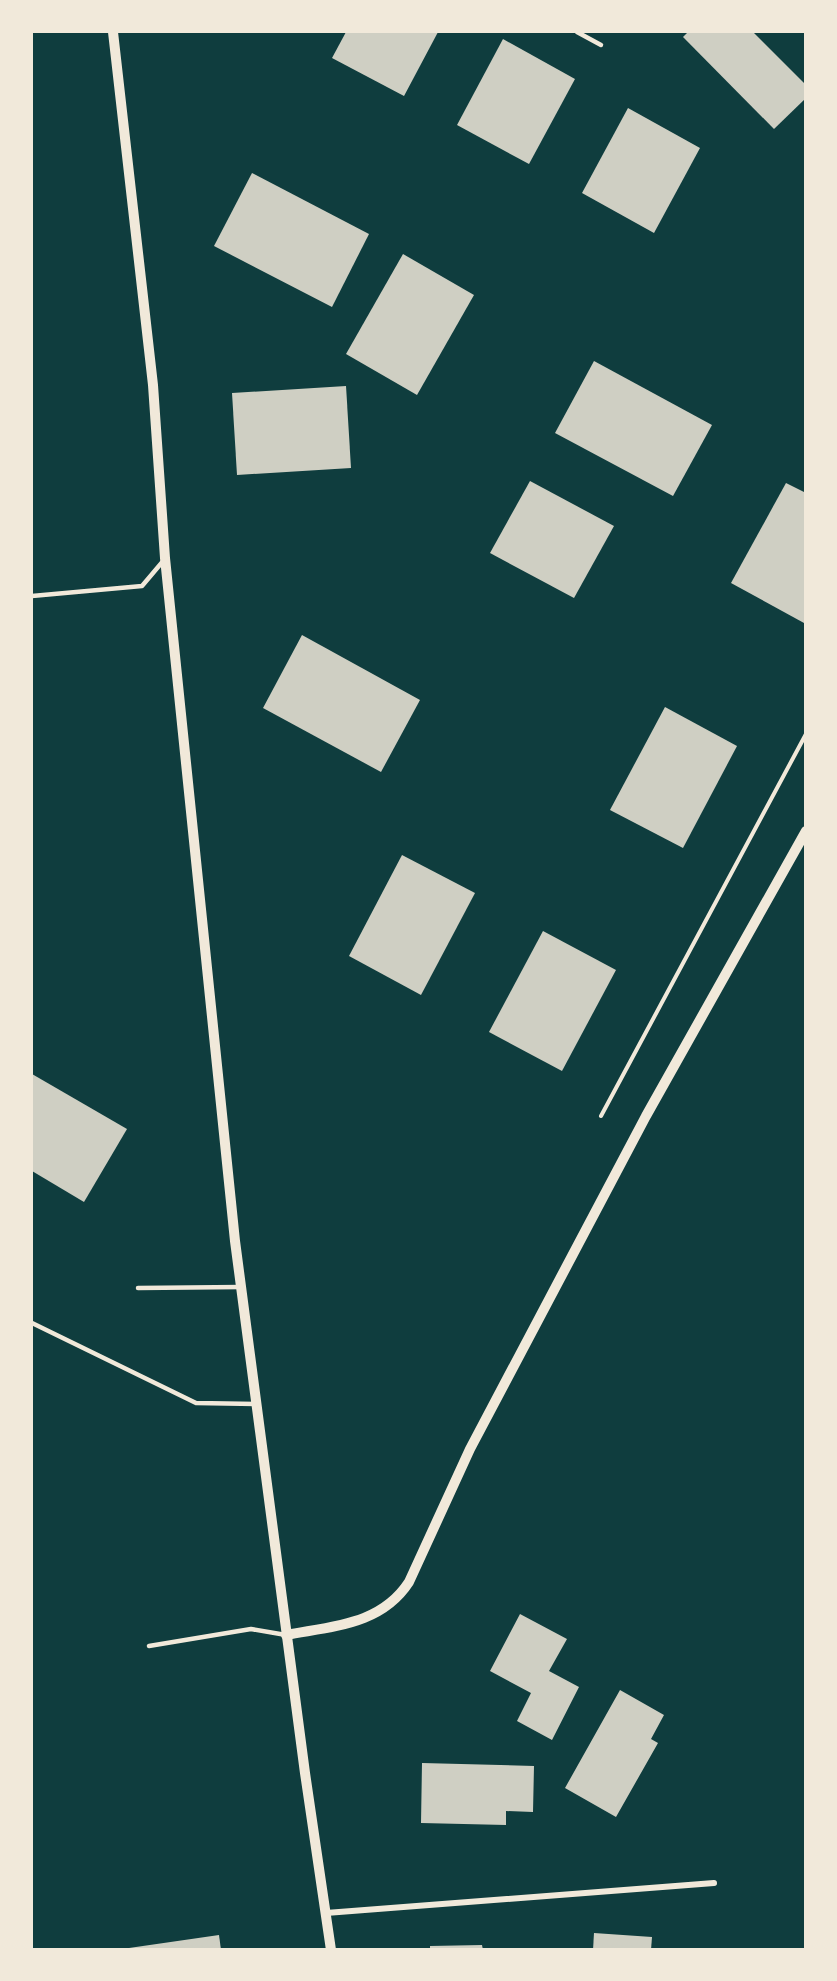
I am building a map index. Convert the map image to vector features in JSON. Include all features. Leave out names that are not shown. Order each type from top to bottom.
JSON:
[{"type":"street","points":[[113,32],[153,385],[165,558],[241,1287],[286,1635],[332,1950]]},
{"type":"street","points":[[286,1635],[353,1622],[376,1614],[397,1600],[409,1582],[470,1449],[646,1116],[806,831]]},
{"type":"street","points":[[326,1913],[714,1883]]},
{"type":"lane","points":[[577,32],[601,45]]},
{"type":"lane","points":[[32,596],[142,586],[165,558]]},
{"type":"lane","points":[[138,1288],[241,1287]]},
{"type":"lane","points":[[32,1323],[196,1403],[256,1404]]},
{"type":"lane","points":[[149,1646],[251,1629],[286,1635]]},
{"type":"path","points":[[601,1116],[806,734]]},
{"type":"building","points":[[346,32],[438,32],[404,96],[332,58]]},
{"type":"building","points":[[688,32],[753,32],[806,85],[806,98],[774,129],[683,37]]},
{"type":"building","points":[[503,39],[575,79],[529,164],[457,125]]},
{"type":"building","points":[[628,108],[700,148],[654,233],[582,193]]},
{"type":"building","points":[[252,173],[369,234],[332,307],[214,246]]},
{"type":"building","points":[[403,254],[474,295],[417,395],[346,354]]},
{"type":"building","points":[[594,361],[712,425],[673,496],[555,433]]},
{"type":"building","points":[[346,386],[351,468],[237,475],[232,393]]},
{"type":"building","points":[[530,481],[614,526],[574,598],[490,553]]},
{"type":"building","points":[[786,483],[806,493],[804,623],[731,583]]},
{"type":"building","points":[[302,635],[420,700],[381,772],[263,708]]},
{"type":"building","points":[[665,707],[737,746],[683,848],[610,810]]},
{"type":"building","points":[[402,855],[475,893],[421,995],[349,956]]},
{"type":"building","points":[[543,931],[616,970],[562,1071],[489,1032]]},
{"type":"building","points":[[32,1074],[127,1129],[84,1202],[32,1171]]},
{"type":"building","points":[[520,1614],[567,1639],[549,1671],[579,1687],[552,1740],[517,1721],[531,1693],[490,1671]]},
{"type":"building","points":[[620,1690],[664,1715],[651,1739],[658,1743],[616,1817],[565,1788]]},
{"type":"building","points":[[422,1763],[534,1766],[533,1812],[506,1811],[506,1825],[421,1823]]},
{"type":"building","points":[[594,1933],[652,1937],[651,1950],[593,1950]]},
{"type":"building","points":[[219,1935],[221,1950],[129,1950],[129,1948]]},
{"type":"building","points":[[482,1945],[483,1950],[430,1950],[430,1946]]}]
